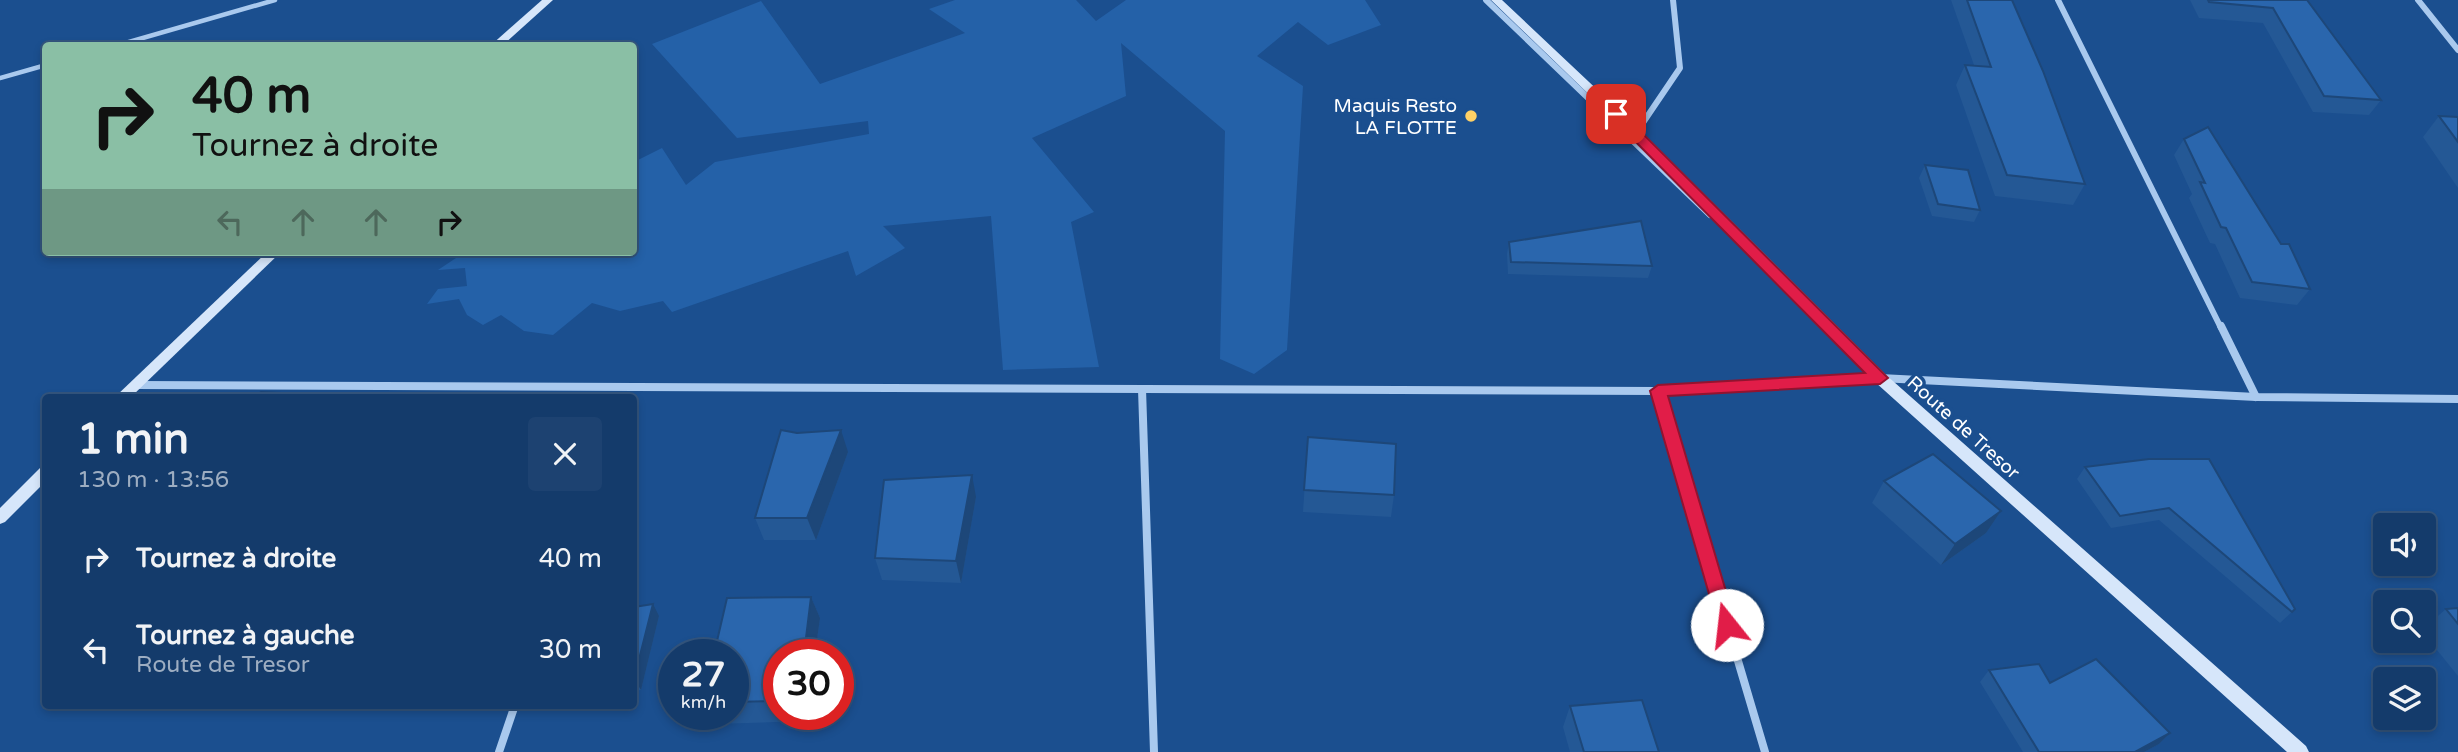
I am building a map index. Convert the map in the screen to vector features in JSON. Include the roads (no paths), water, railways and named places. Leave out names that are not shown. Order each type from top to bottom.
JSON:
[{"type":"street","points":[[500,42],[548,0]]},
{"type":"street","points":[[1486,0],[1880,378]]},
{"type":"street","name":"Route de Tresor","points":[[1496,0],[1636,133],[1880,378],[2300,752]]},
{"type":"street","points":[[1636,133],[1680,68],[1673,0]]},
{"type":"street","points":[[2058,0],[2256,397]]},
{"type":"street","points":[[2418,0],[2458,50]]},
{"type":"street","points":[[125,394],[271,256]]},
{"type":"street","points":[[134,385],[1658,391],[1880,378],[2256,397],[2458,399]]},
{"type":"street","points":[[619,394],[621,387]]},
{"type":"street","points":[[1142,389],[1154,752]]},
{"type":"street","points":[[1658,391],[1765,752]]},
{"type":"street","points":[[2,513],[42,475]]},
{"type":"street","points":[[499,752],[514,709]]},
{"type":"lane","points":[[128,42],[275,0]]},
{"type":"lane","points":[[0,78],[42,66]]},
{"type":"place","name":"Maquis Resto LA FLOTTE","points":[[1471,116]]}]
